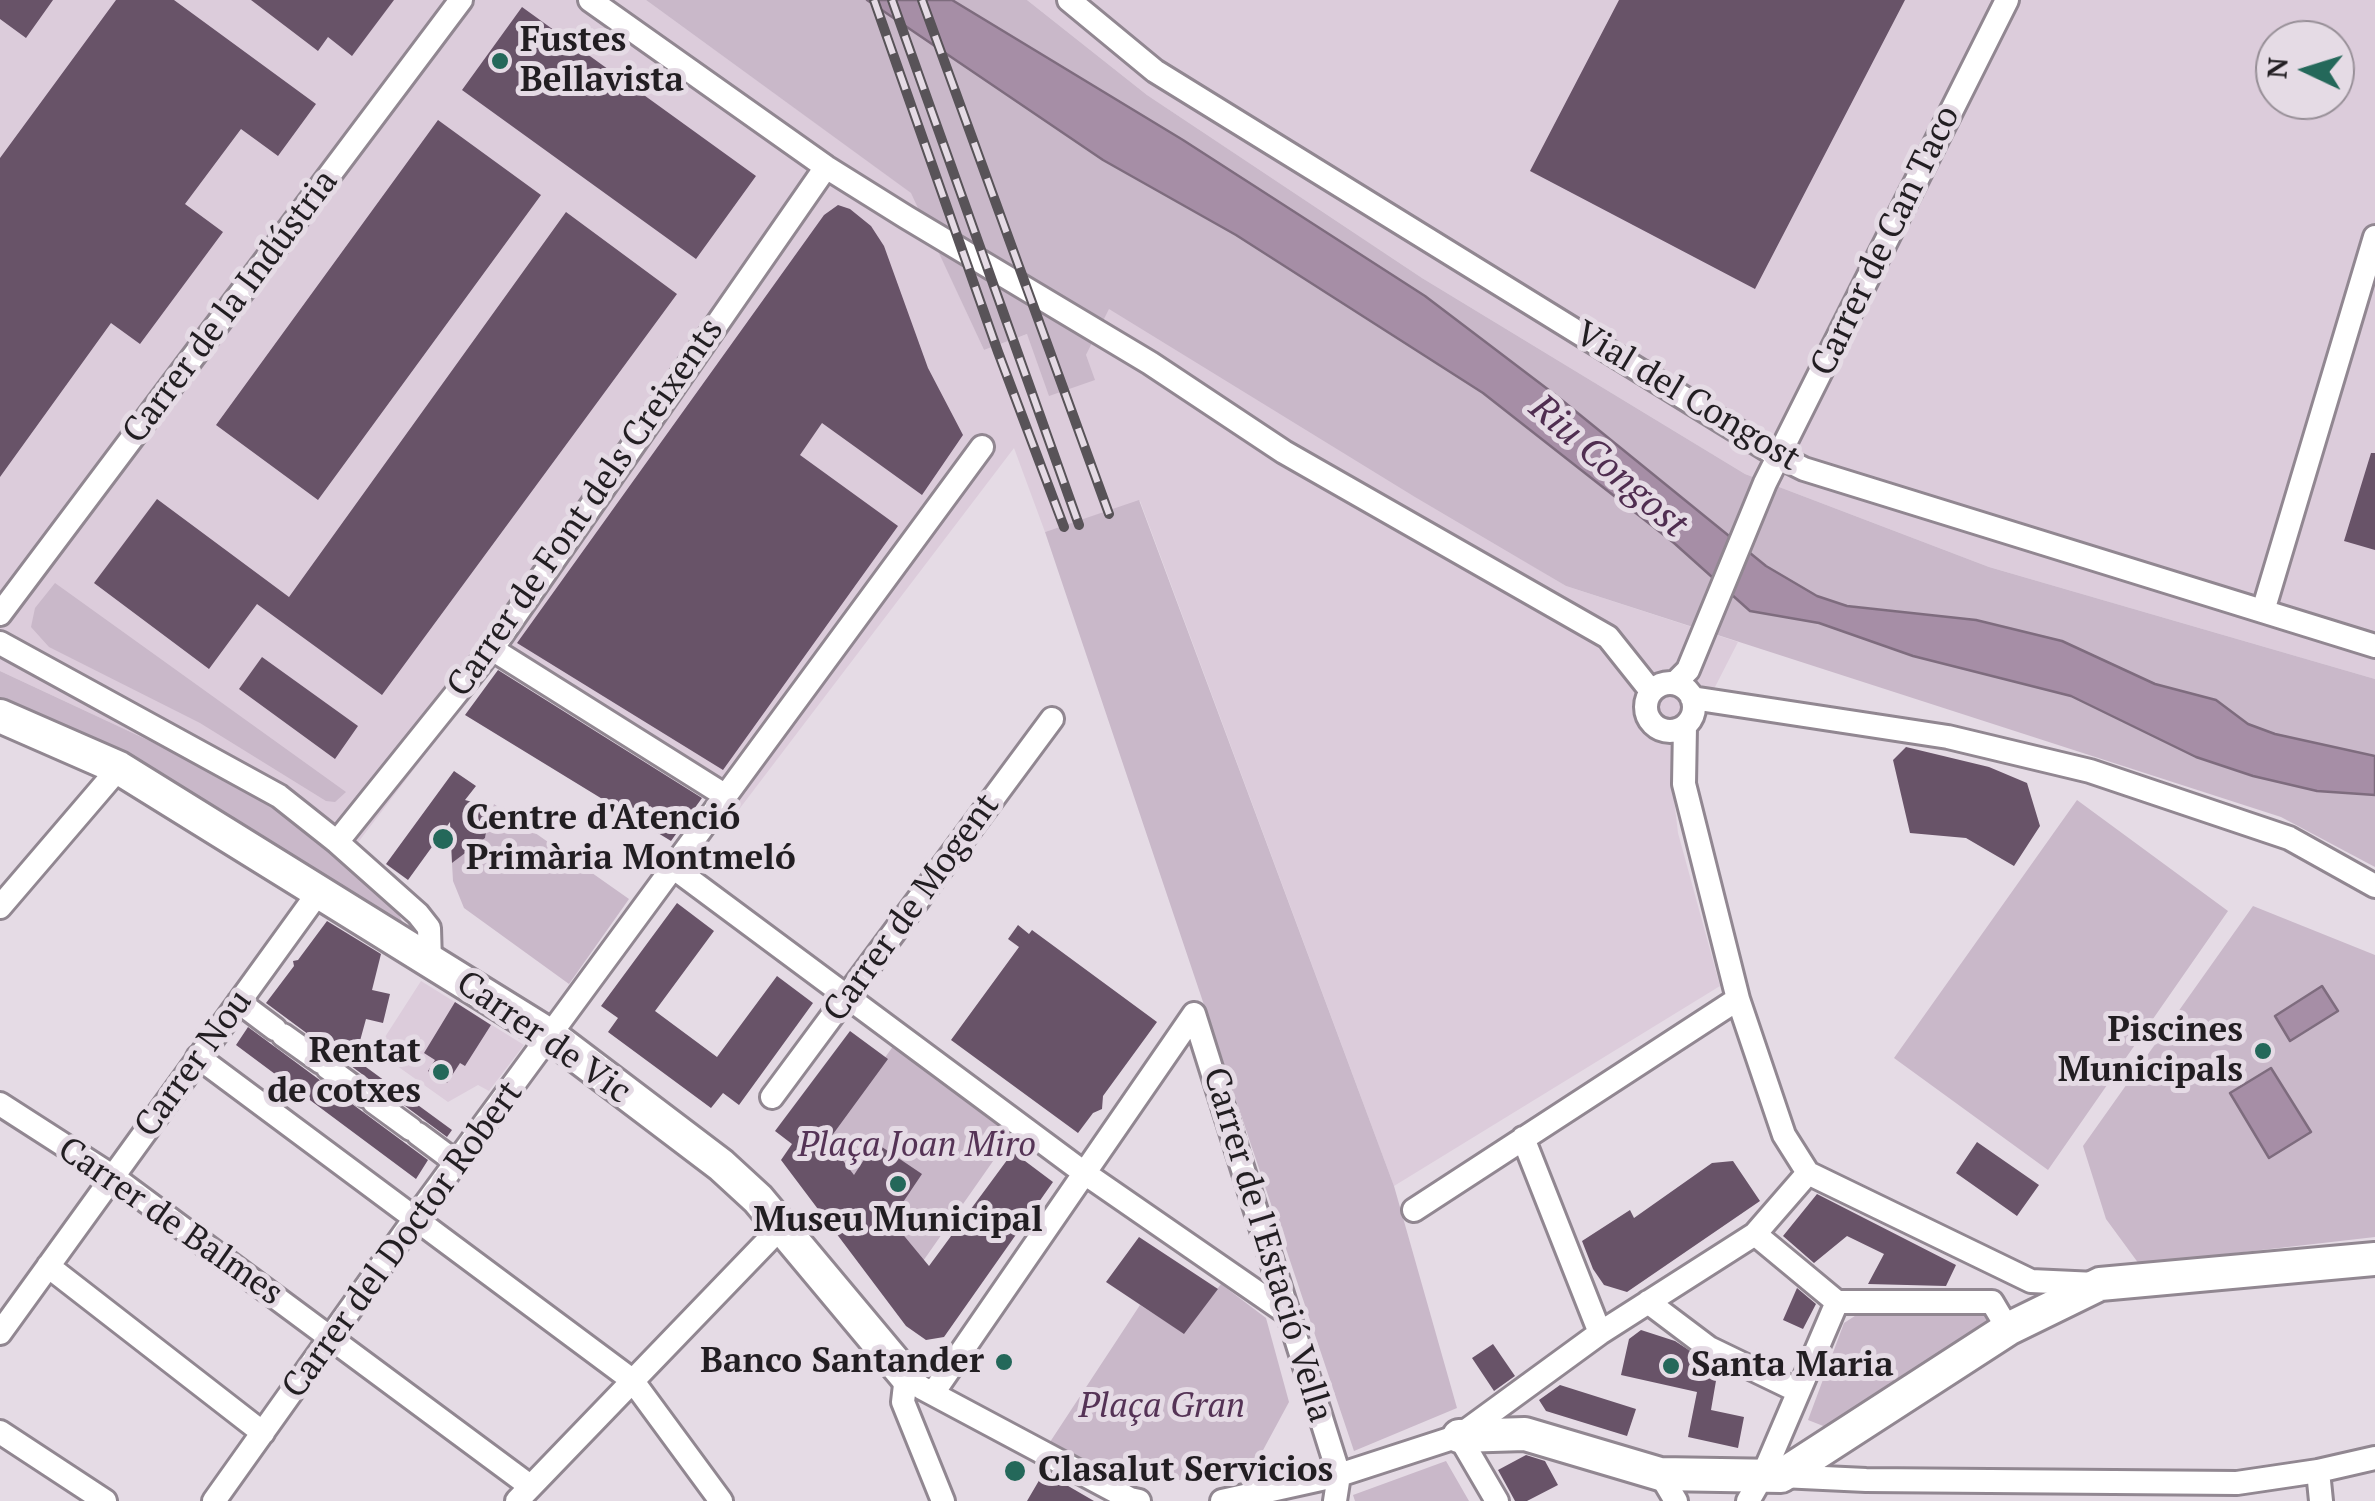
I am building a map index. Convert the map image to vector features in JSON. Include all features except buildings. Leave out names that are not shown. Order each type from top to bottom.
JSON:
[{"type":"street","name":"Carrer de la Indústria","points":[[0,614],[461,0]]},
{"type":"street","points":[[590,0],[826,167],[1150,364],[1284,452],[1608,638],[1652,691]]},
{"type":"street","name":"Vial del Congost","points":[[1068,0],[1155,71],[1804,469],[2375,646]]},
{"type":"street","name":"Carrer de Can Taco","points":[[1683,690],[1765,483],[2007,0]]},
{"type":"street","name":"Carrer de Font dels Creixents","points":[[337,842],[492,648],[826,167]]},
{"type":"street","points":[[2263,611],[2375,237]]},
{"type":"street","name":"Carrer del Doctor Robert","points":[[214,1501],[416,1217],[982,447]]},
{"type":"street","points":[[0,643],[279,796],[337,842],[428,928],[430,962]]},
{"type":"street","points":[[492,648],[726,796]]},
{"type":"street","points":[[1685,726],[1666,731],[1652,723],[1646,708],[1658,686],[1948,737],[2090,771],[2289,838],[2375,886]]},
{"type":"street","points":[[1683,690],[1694,712],[1685,726],[1684,784],[1738,999],[1784,1135],[1808,1173],[2008,1268]]},
{"type":"street","name":"Carrer de Vic","points":[[0,716],[119,768],[551,1036],[720,1165],[782,1226],[919,1385]]},
{"type":"street","name":"Carrer de Mogent","points":[[772,1097],[1052,719]]},
{"type":"street","points":[[0,908],[119,768]]},
{"type":"street","points":[[674,868],[1083,1172],[1287,1313]]},
{"type":"street","name":"Carrer Nou","points":[[0,1332],[318,893]]},
{"type":"street","points":[[1414,1210],[1738,999]]},
{"type":"street","points":[[238,1002],[457,1162]]},
{"type":"street","name":"Carrer de l'Estació Vella","points":[[1083,1172],[1194,1014],[1339,1475]]},
{"type":"street","points":[[198,1057],[632,1380],[721,1501]]},
{"type":"street","name":"Carrer de Balmes","points":[[0,1104],[112,1176],[332,1338],[524,1494]]},
{"type":"street","points":[[1523,1138],[1600,1332]]},
{"type":"street","points":[[943,1501],[902,1402],[1083,1172]]},
{"type":"street","points":[[1459,1436],[1600,1332],[1755,1234],[1808,1173]]},
{"type":"street","points":[[524,1494],[782,1226]]},
{"type":"street","points":[[1755,1234],[1837,1302],[2017,1306],[2100,1284],[2375,1259]]},
{"type":"street","points":[[48,1266],[263,1433]]},
{"type":"street","points":[[2008,1268],[2017,1306]]},
{"type":"street","points":[[2008,1268],[2017,1306]]},
{"type":"street","points":[[1648,1302],[1709,1348],[1798,1391]]},
{"type":"street","points":[[1764,1484],[1798,1391],[1837,1302]]},
{"type":"street","points":[[1764,1484],[2017,1306]]},
{"type":"street","points":[[919,1385],[1139,1501]]},
{"type":"street","points":[[1513,1397],[1510,1416],[1525,1434]]},
{"type":"street","points":[[0,1432],[105,1501]]},
{"type":"street","points":[[1222,1501],[1339,1475],[1459,1436],[1525,1434],[1668,1488],[1866,1480],[2237,1483],[2375,1458]]},
{"type":"street","points":[[1459,1436],[1497,1501]]},
{"type":"street","points":[[2318,1471],[2321,1501]]},
{"type":"street","points":[[1334,1501],[1339,1475]]},
{"type":"street","points":[[1855,1501],[1866,1480]]},
{"type":"street","points":[[2014,1501],[2025,1480]]},
{"type":"shaded area","points":[[0,0],[646,0],[912,193],[984,350],[1027,334],[1086,355],[1109,308],[1566,586],[1738,642],[1671,773],[1678,833],[1720,986],[1394,1186],[1140,501],[1045,532],[1014,448],[734,816],[496,662],[343,862],[258,796],[0,671]]},
{"type":"shaded area","points":[[1027,0],[2375,0],[2375,679],[1989,567],[1745,474],[1422,278],[1147,95]]},
{"type":"shaded area","points":[[421,981],[524,1045],[489,1091],[478,1085],[448,1102],[376,1051]]},
{"type":"green space","points":[[646,0],[867,0],[1103,160],[1236,235],[1483,393],[1674,543],[1750,611],[1819,623],[1913,656],[2071,696],[2196,757],[2253,776],[2317,791],[2375,795],[2375,867],[2281,817],[1566,586],[1109,309],[1086,355],[1095,380],[1049,396],[1027,334],[984,350],[911,193]]},
{"type":"green space","points":[[952,0],[1027,0],[1147,95],[1422,278],[1745,474],[1989,567],[2375,679],[2375,756],[2275,734],[2248,724],[2216,700],[2155,684],[2062,641],[1976,620],[1837,604],[1783,579],[1558,397],[1425,296]]},
{"type":"green space","points":[[1139,500],[1394,1186],[1457,1408],[1354,1451],[1045,532]]},
{"type":"green space","points":[[55,583],[346,792],[335,802],[326,801],[200,723],[49,647],[31,627],[35,608]]},
{"type":"green space","points":[[0,671],[258,796],[368,879],[395,908],[408,932],[0,703]]},
{"type":"green space","points":[[2077,800],[2228,911],[2048,1170],[1894,1058]]},
{"type":"green space","points":[[494,804],[629,899],[569,984],[464,908],[453,881],[452,863],[485,838]]},
{"type":"green space","name":"Piscines Municipals","points":[[2253,906],[2375,955],[2375,1237],[2139,1264],[2106,1219],[2083,1146]]},
{"type":"green space","name":"Plaça Joan Miro","points":[[894,1045],[1012,1134],[921,1264],[826,1140]]},
{"type":"green space","name":"Plaça Gran","points":[[1221,1284],[1266,1318],[1289,1402],[1255,1465],[1137,1485],[1050,1442],[1140,1305],[1184,1333]]},
{"type":"green space","points":[[1987,1311],[1994,1326],[1836,1431],[1808,1420],[1844,1323],[1861,1312]]},
{"type":"green space","points":[[1446,1461],[1469,1501],[1355,1501],[1353,1495]]},
{"type":"water","name":"Riu Congost","points":[[867,0],[952,0],[1183,140],[1425,296],[1558,397],[1766,566],[1817,596],[1847,606],[1976,620],[2062,641],[2155,684],[2216,700],[2248,724],[2275,734],[2375,756],[2375,795],[2317,791],[2253,776],[2196,757],[2071,696],[1913,656],[1819,623],[1750,611],[1674,543],[1483,393],[1236,235],[1103,160]]},
{"type":"water","points":[[2322,986],[2338,1011],[2290,1041],[2275,1016]]},
{"type":"water","points":[[2271,1068],[2311,1132],[2269,1158],[2230,1093]]},
{"type":"railway","points":[[874,0],[1064,527]]},
{"type":"railway","points":[[892,0],[1079,525]]},
{"type":"railway","points":[[922,0],[1109,514]]},
{"type":"place","name":"Fustes Bellavista","points":[[500,61]]},
{"type":"place","name":"Centre d'Atenció Primària Montmeló","points":[[443,839]]},
{"type":"place","name":"Piscines Municipals","points":[[2263,1051]]},
{"type":"place","name":"Rentat de cotxes","points":[[441,1072]]},
{"type":"place","name":"Museu Municipal","points":[[898,1184]]},
{"type":"place","name":"Banco Santander","points":[[1004,1362]]},
{"type":"place","name":"Santa Maria","points":[[1671,1366]]},
{"type":"place","name":"Clasalut Servicios","points":[[1015,1471]]}]
